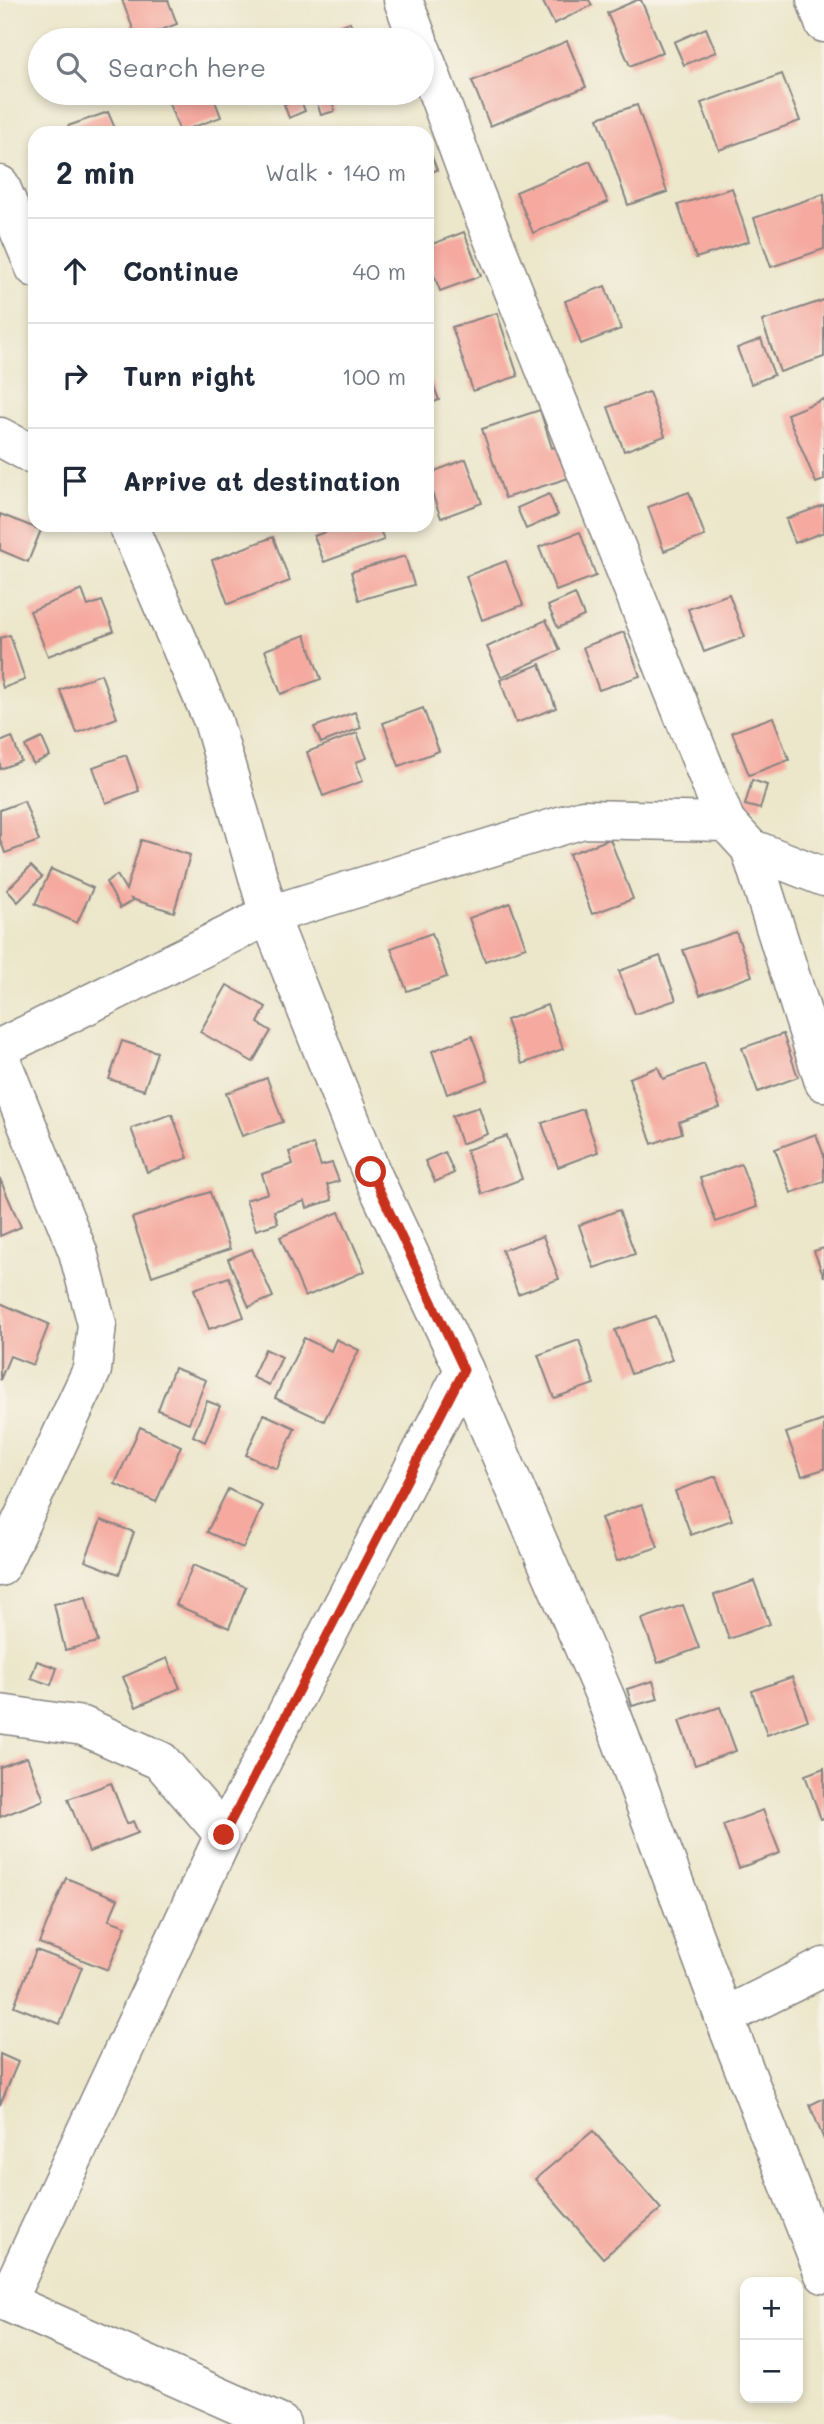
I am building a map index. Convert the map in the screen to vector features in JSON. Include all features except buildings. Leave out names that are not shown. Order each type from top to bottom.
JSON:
[{"type":"street","points":[[403,0],[414,28]]},
{"type":"street","points":[[816,0],[824,23]]},
{"type":"street","points":[[434,83],[475,194],[738,835],[824,1082]]},
{"type":"street","points":[[5,217],[28,256]]},
{"type":"street","points":[[0,437],[28,452]]},
{"type":"street","points":[[131,532],[213,721],[269,915],[371,1172],[464,1370],[606,1699],[724,2017],[824,2274]]},
{"type":"street","points":[[0,1048],[269,915],[583,819],[738,835],[824,877]]},
{"type":"street","points":[[0,1056],[79,1252],[97,1324],[92,1370],[0,1567]]},
{"type":"street","points":[[281,2424],[3,2300],[224,1835],[464,1370]]},
{"type":"street","points":[[0,1714],[83,1726],[161,1761],[224,1835]]},
{"type":"street","points":[[724,2017],[824,1967]]},
{"type":"route","points":[[224,1835],[464,1370],[371,1172]]}]
